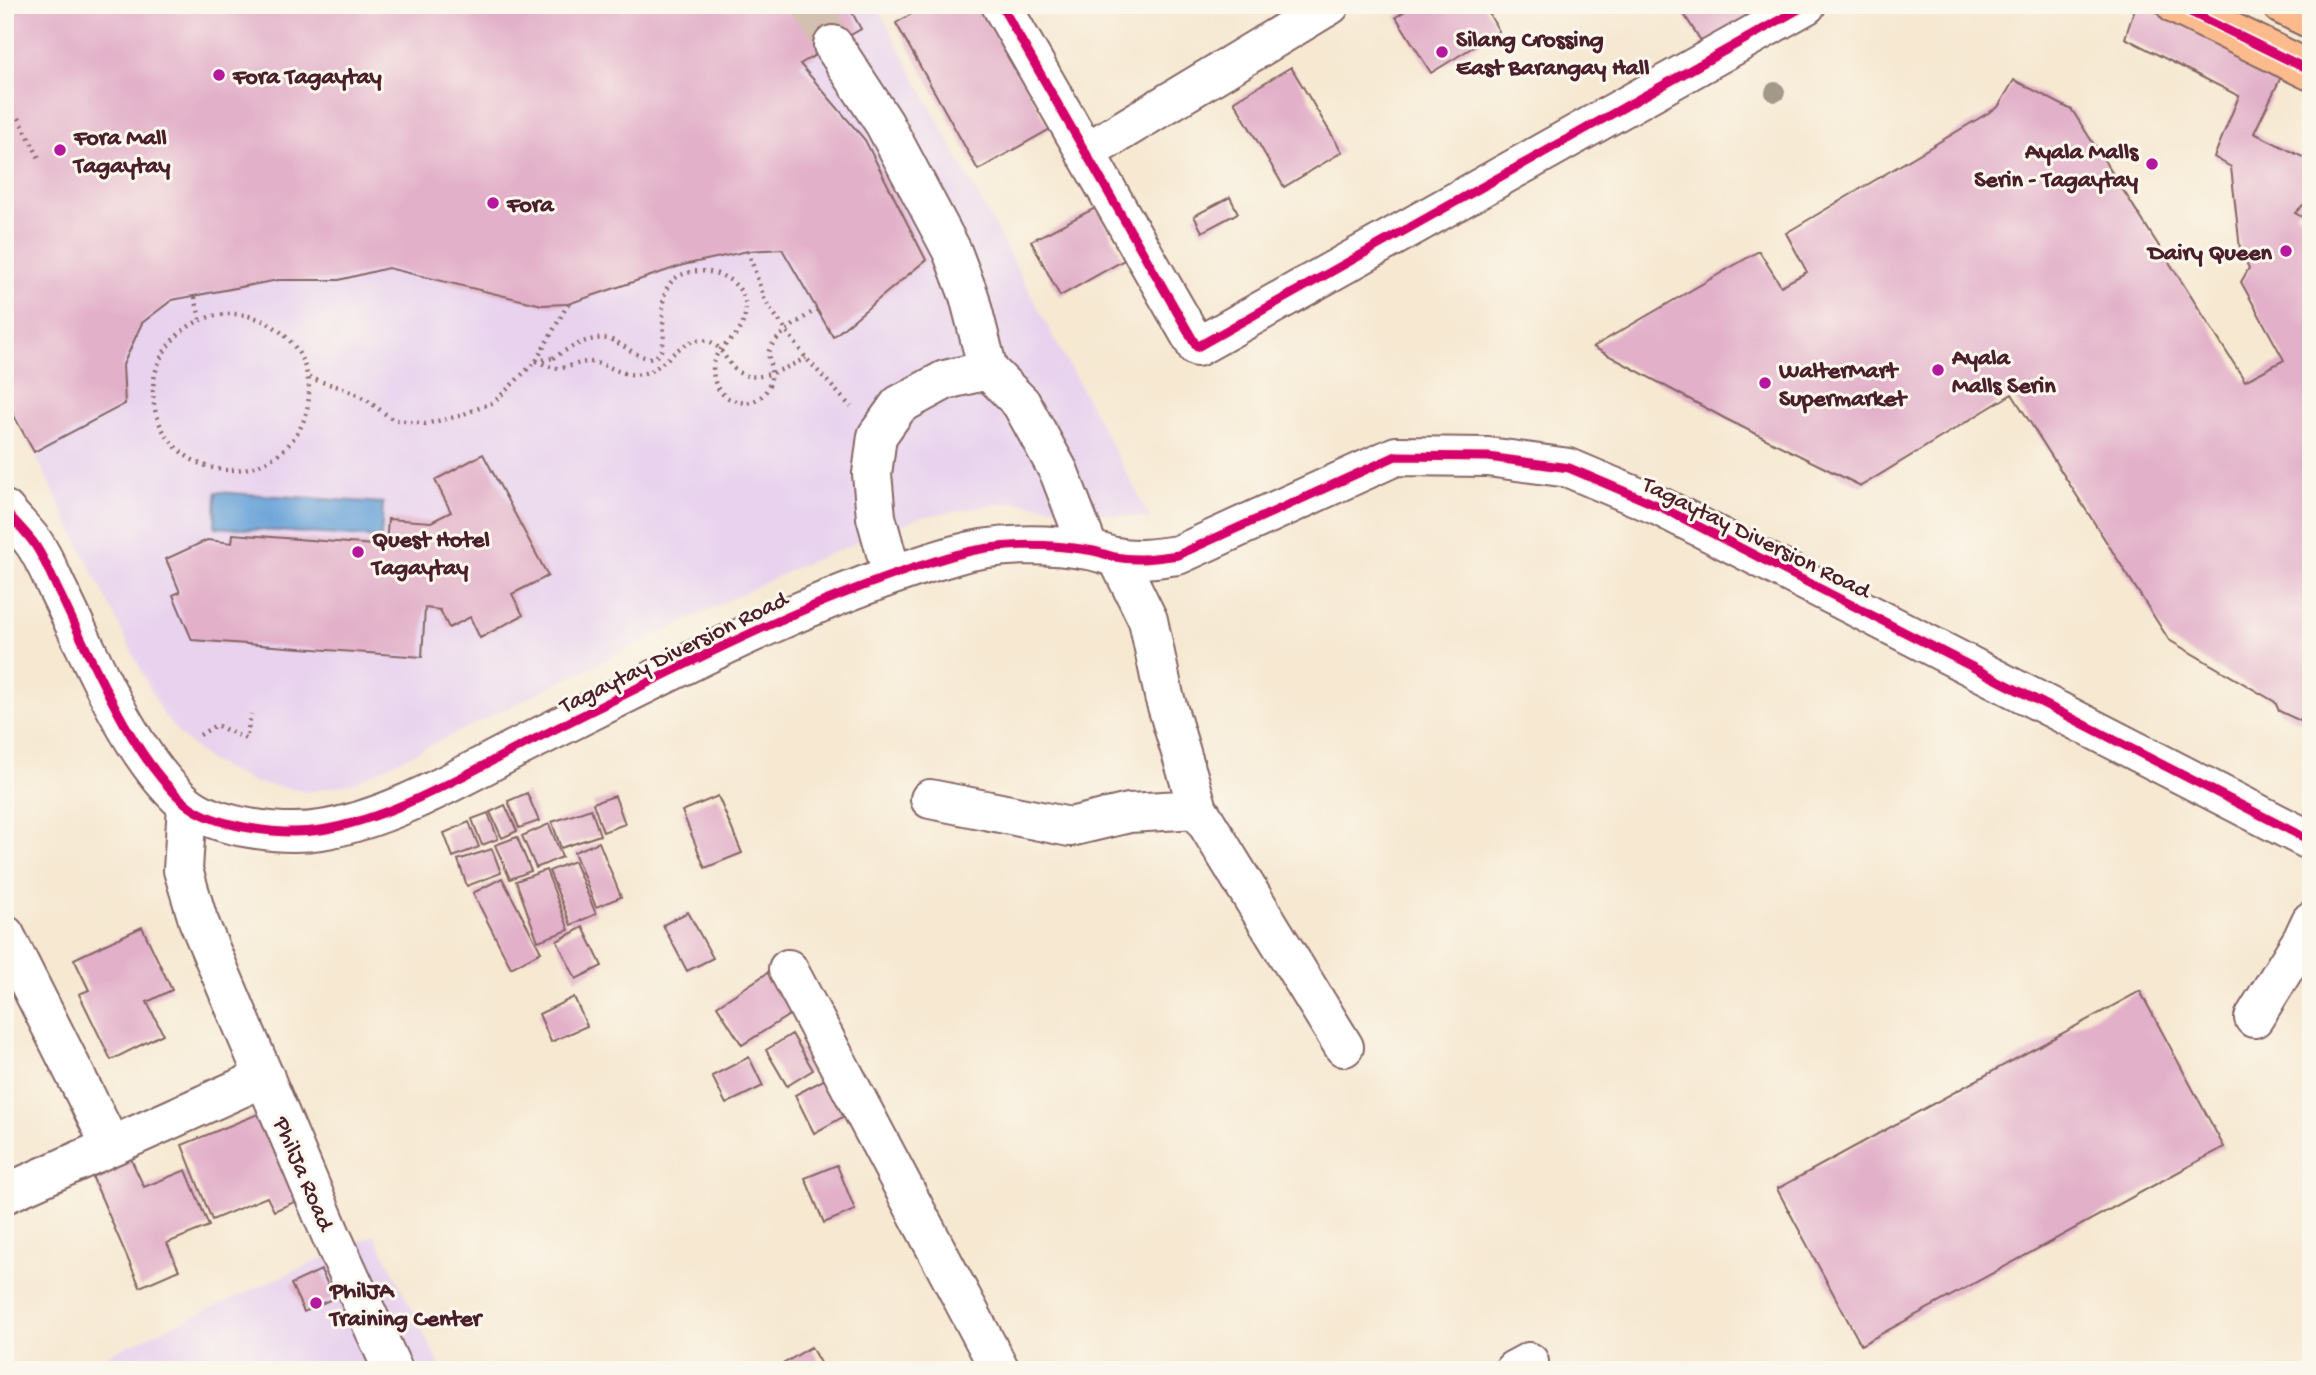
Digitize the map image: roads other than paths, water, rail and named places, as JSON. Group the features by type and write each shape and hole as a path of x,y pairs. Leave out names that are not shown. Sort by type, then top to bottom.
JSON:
{"main road":[{"path":"2176,5 2311,71"},
{"path":"2282,5 2311,19"}],"street":[{"path":"1001,5 1197,347 1806,5"},
{"path":"1086,153 1330,5"},
{"path":"832,45 884,122 952,251 969,296 988,370 1021,403 1103,554 1148,620 1164,696 1198,809 1343,1047"},
{"path":"892,575 876,517 872,474 877,436 899,405 945,380 988,370"},
{"name":"Tagaytay Diversion Road","path":"5,510 19,550 151,766 187,805 219,820 252,830 311,831 360,820 419,798 801,611 892,575 959,553 1020,545 1144,560 1178,555 1396,456 1488,457 1569,468 1691,521 2311,841"},
{"path":"930,799 1070,827 1129,813 1198,809"},
{"name":"PhilJa Road","path":"187,805 183,870 198,920 331,1236 393,1370"},
{"path":"2254,1017 2311,921"},
{"path":"5,935 111,1146"},
{"path":"788,969 1000,1370"},
{"path":"5,1194 265,1077"}],"water":[{"path":"216,492 383,503 381,538 215,527"}],"tunnel":[{"path":"811,5 833,45"}],"place":[{"name":"Silang Crossing East Barangay Hall","path":"1442,52"},
{"name":"Fora Tagaytay","path":"219,75"},
{"name":"Fora Mall Tagaytay","path":"60,150"},
{"name":"Ayala Malls Serin - Tagaytay","path":"2152,164"},
{"name":"Fora","path":"493,203"},
{"name":"Dairy Queen","path":"2286,251"},
{"name":"Ayala Malls Serin","path":"1938,370"},
{"name":"WalterMart Supermarket","path":"1765,383"},
{"name":"Quest Hotel Tagaytay","path":"358,552"},
{"name":"PhilJA Training Center","path":"316,1303"}]}
